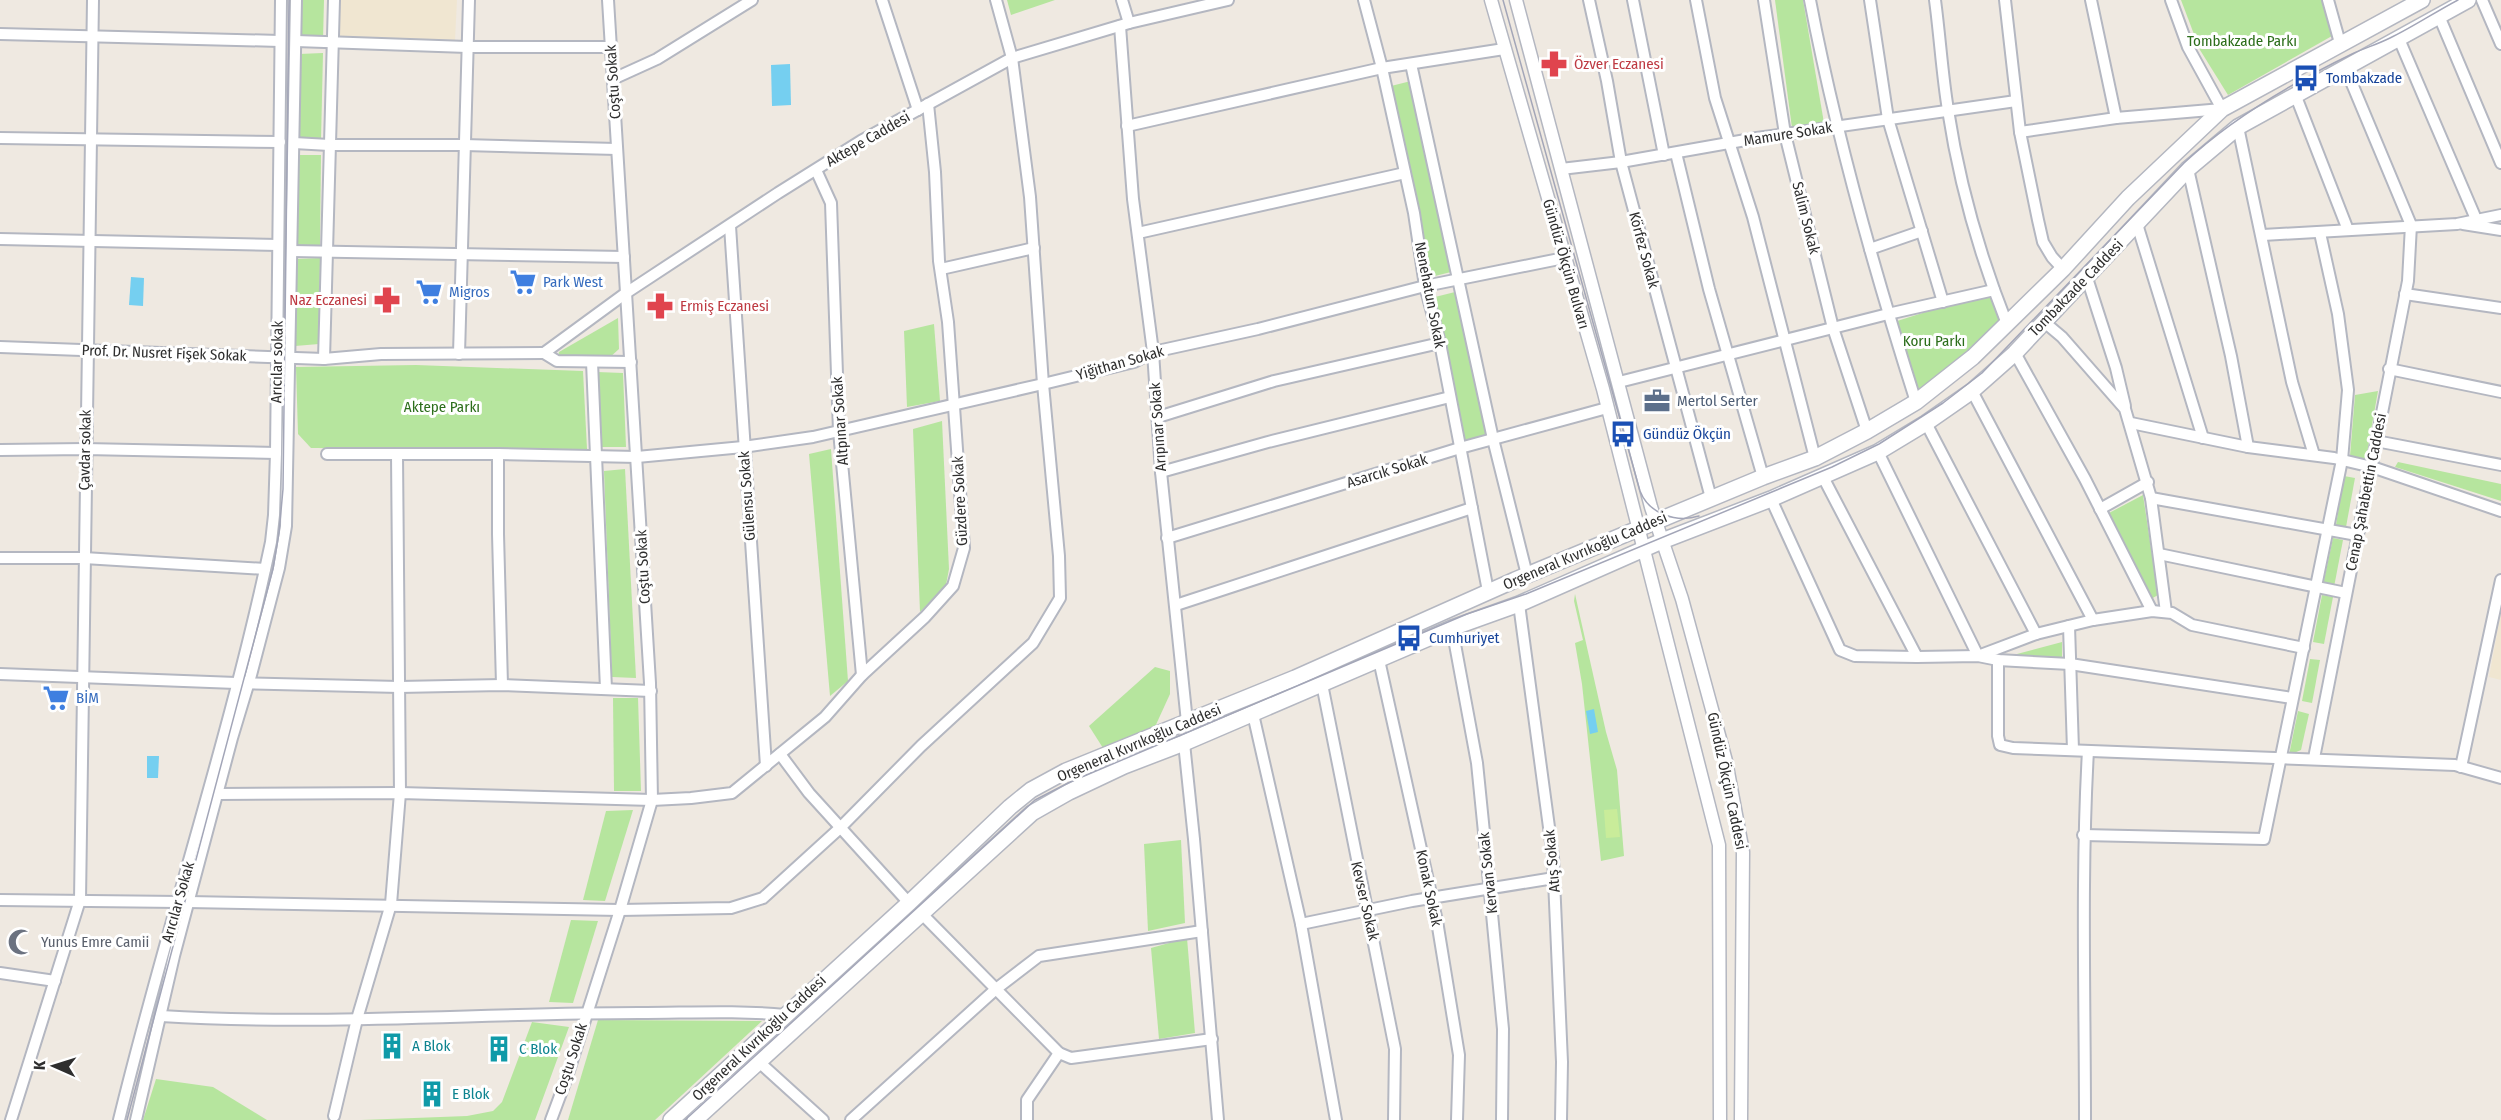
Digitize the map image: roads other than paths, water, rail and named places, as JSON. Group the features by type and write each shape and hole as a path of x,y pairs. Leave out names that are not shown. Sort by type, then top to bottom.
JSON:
{"main road":[{"name":"Tombakzade Caddesi","path":"1696,505 1815,458 1916,402 1973,357 2063,269 2128,198 2222,109 2422,0"},
{"name":"Tombakzade Caddesi","path":"695,1120 1032,813 1069,792 1115,771 1452,628 1519,604 1662,541 1771,499 1878,452 1926,423 1972,391 2015,353 2188,169 2238,127 2468,0"},
{"name":"Orgeneral Kıvrıkoğlu Caddesi","path":"670,1120 909,903 974,839 1031,790 1066,771 1295,678 1488,591 1696,505"}],"street":[{"name":"Çavdar sokak","path":"80,900 93,0"},
{"name":"Arıcılar sokak","path":"236,683 265,569 274,515 278,358 281,0"},
{"path":"136,1120 161,1017 184,902 218,794 249,683 279,568 286,526 296,0"},
{"path":"324,359 334,0"},
{"path":"459,354 469,0"},
{"name":"Coştu Sokak","path":"551,1120 620,910 652,800 651,691 608,0"},
{"path":"613,79 657,59 752,0"},
{"name":"Güzdere Sokak","path":"218,794 400,793 652,800 732,793 825,717 862,675 925,617 953,586 964,548 935,172 923,107 882,0"},
{"path":"0,900 391,904 620,910 732,908 763,898 840,828 921,746 1033,643 1060,598 1030,197 1012,58 996,0"},
{"name":"Arıpınar Sokak","path":"1122,0 1127,126 1154,352 1161,472 1187,722"},
{"name":"Nenehatun Sokak","path":"1364,0 1382,68 1414,213 1425,286 1440,343 1488,591"},
{"name":"Gündüz Ökçün Bulvarı","path":"1491,0 1607,408 1637,530"},
{"name":"Gündüz Ökçün Bulvarı","path":"1516,0 1656,522"},
{"name":"Körfez Sokak","path":"1589,0 1610,93 1621,162 1711,498"},
{"path":"1633,0 1664,155"},
{"path":"1696,0 1715,98 1753,217 1815,458"},
{"name":"Salim Sokak","path":"1764,0 1785,134 1833,328 1867,431"},
{"path":"1810,0 1837,127 1888,314 1916,402"},
{"path":"1870,0 1888,119 1943,303"},
{"path":"1935,0 1947,110 1957,162 1994,290 2007,324"},
{"path":"2005,0 2020,132 2043,242 2063,269"},
{"path":"2091,0 2116,118"},
{"path":"2020,132 2116,118 2222,109 2188,47 2171,0"},
{"path":"2328,0 2340,43"},
{"path":"2482,0 2501,44"},
{"name":"Aktepe Caddesi","path":"544,353 626,293 816,170 1012,58 1124,25 1221,1"},
{"path":"2439,16 2501,164"},
{"path":"0,34 280,41"},
{"path":"2399,39 2476,219"},
{"path":"296,41 467,47 611,47"},
{"path":"1127,126 1382,68 1504,49"},
{"path":"1411,64 1493,439 1527,575"},
{"path":"2345,68 2411,225"},
{"path":"2295,94 2348,230"},
{"name":"Mamure Sokak","path":"1561,169 1621,162 1785,134 2016,101"},
{"path":"2238,127 2263,235 2292,382 2314,455"},
{"path":"0,138 280,141"},
{"path":"294,143 329,146 464,145 617,149"},
{"path":"1676,153 1709,289 1763,477"},
{"path":"2188,169 2231,356 2248,447"},
{"name":"Altpınar Sokak","path":"816,170 831,203 839,431 862,675"},
{"path":"1138,233 1405,173"},
{"path":"2457,224 2501,215"},
{"path":"2137,224 2203,438"},
{"path":"2263,235 2457,224 2501,230"},
{"name":"Cenap Şahabettin Caddesi","path":"2314,758 2405,294 2411,225"},
{"name":"Gülensu Sokak","path":"730,226 766,766"},
{"path":"1870,249 1922,231"},
{"path":"2083,835 2264,839 2343,460 2348,390 2338,315 2320,232"},
{"path":"0,239 278,245"},
{"path":"941,269 1034,248"},
{"path":"292,251 624,256"},
{"name":"Yiğithan Sokak","path":"327,454 638,457 744,447 839,431 953,405 1134,362 1154,352 1258,329 1425,286 1564,258"},
{"path":"2087,278 2116,368 2123,406 2131,423 2148,482 2166,612"},
{"path":"1619,382 1785,339 1994,290"},
{"path":"2405,294 2501,308"},
{"path":"2043,321 2062,337 2123,406"},
{"path":"1158,417 1274,381 1440,343"},
{"name":"Prof. Dr. Nusret Fişek Sokak","path":"0,347 324,359 381,354 544,353 557,362 631,362"},
{"path":"2015,353 2100,509 2152,611"},
{"path":"592,362 606,689"},
{"path":"2389,369 2501,392"},
{"path":"1972,391 2093,620"},
{"path":"1161,472 1450,396"},
{"name":"Asarcık Sokak","path":"1167,538 1460,448 1607,408"},
{"path":"1926,423 2036,634"},
{"path":"2131,423 2248,447 2343,460 2372,467 2501,511"},
{"path":"2376,441 2501,465"},
{"path":"0,450 85,449 276,453"},
{"path":"1878,452 1978,656"},
{"path":"334,1116 357,1019 391,904 400,793 398,454"},
{"path":"498,454 502,685"},
{"path":"1823,477 1917,657"},
{"path":"2100,509 2148,482"},
{"path":"2151,498 2358,535"},
{"path":"1771,499 1840,650 1855,656 1978,656 1998,660 2070,664 2292,698"},
{"path":"1176,605 1472,508"},
{"name":"Gündüz Ökçün Caddesi","path":"1656,522 1682,599 1726,761 1743,852 1741,1120"},
{"name":"Gündüz Ökçün Caddesi","path":"1637,530 1719,845 1720,1120"},
{"path":"2159,554 2317,589 2346,593"},
{"path":"0,558 84,558 265,569"},
{"path":"2461,767 2501,580"},
{"name":"Atış Sokak","path":"1519,604 1553,857 1562,1062 1560,1120"},
{"path":"1978,656 2036,634 2093,620 2152,611 2166,612 2192,625 2304,648"},
{"path":"2069,626 2073,750"},
{"name":"Kervan Sokak","path":"1452,628 1477,764 1490,889 1503,1029 1502,1120"},
{"name":"Konak Sokak","path":"1379,660 1433,898 1459,1055 1457,1120"},
{"path":"1998,660 2000,745 2013,748 2280,760 2314,758 2461,767 2501,778"},
{"path":"0,674 236,683 399,687 502,685 651,691"},
{"name":"Arıcılar Sokak","path":"119,1120 138,1044 184,902 236,683"},
{"name":"Kevser Sokak","path":"1322,684 1395,1049 1394,1120"},
{"path":"1253,714 1301,924 1335,1120"},
{"path":"1184,743 1218,1120"},
{"path":"2085,1120 2086,932 2083,835 2088,751"},
{"path":"780,754 809,793 909,903"},
{"path":"1301,924 1433,898 1554,878"},
{"path":"10,1120 80,900"},
{"path":"922,914 1059,1053 1071,1058 1212,1039"},
{"path":"851,1120 996,988 1038,956 1202,930"},
{"path":"0,973 55,981"},
{"path":"161,1017 237,1021 586,1013 748,1012 785,1015"},
{"path":"1027,1120 1027,1100 1059,1053"},
{"path":"759,1062 823,1120"}],"water":[{"path":"790,64 791,105 772,106 771,65"},
{"path":"131,277 144,278 143,306 129,305"},
{"path":"1594,709 1598,732 1590,734 1586,711"},
{"path":"147,756 159,756 158,778 147,778"}],"tram line":[{"path":"127,1120 273,569 279,533 283,489 289,0"},
{"path":"1503,0 1640,491 1650,506 1664,515 1681,518 1699,516"},
{"path":"685,1120 1035,800 1070,782 1467,614 1526,594 1832,467 1879,444 1943,403 1982,373 2184,163 2222,131 2264,102 2307,77 2399,34 2458,0"}],"place":[{"name":"Özver Eczanesi","path":"1554,64"},
{"name":"Tombakzade","path":"2306,78"},
{"name":"Park West","path":"523,282"},
{"name":"Migros","path":"429,292"},
{"name":"Naz Eczanesi","path":"387,300"},
{"name":"Ermiş Eczanesi","path":"660,306"},
{"name":"Mertol Serter","path":"1657,401"},
{"name":"Gündüz Ökçün","path":"1623,434"},
{"name":"Cumhuriyet","path":"1409,638"},
{"name":"BİM","path":"56,698"},
{"name":"Yunus Emre Camii","path":"21,942"},
{"name":"A Blok","path":"392,1046"},
{"name":"C Blok","path":"499,1049"},
{"name":"E Blok","path":"432,1094"}],"park label":[{"name":"Tombakzade Parkı","path":"2242,41"},
{"name":"Koru Parkı","path":"1934,341"},
{"name":"Aktepe Parkı","path":"442,407"}]}
